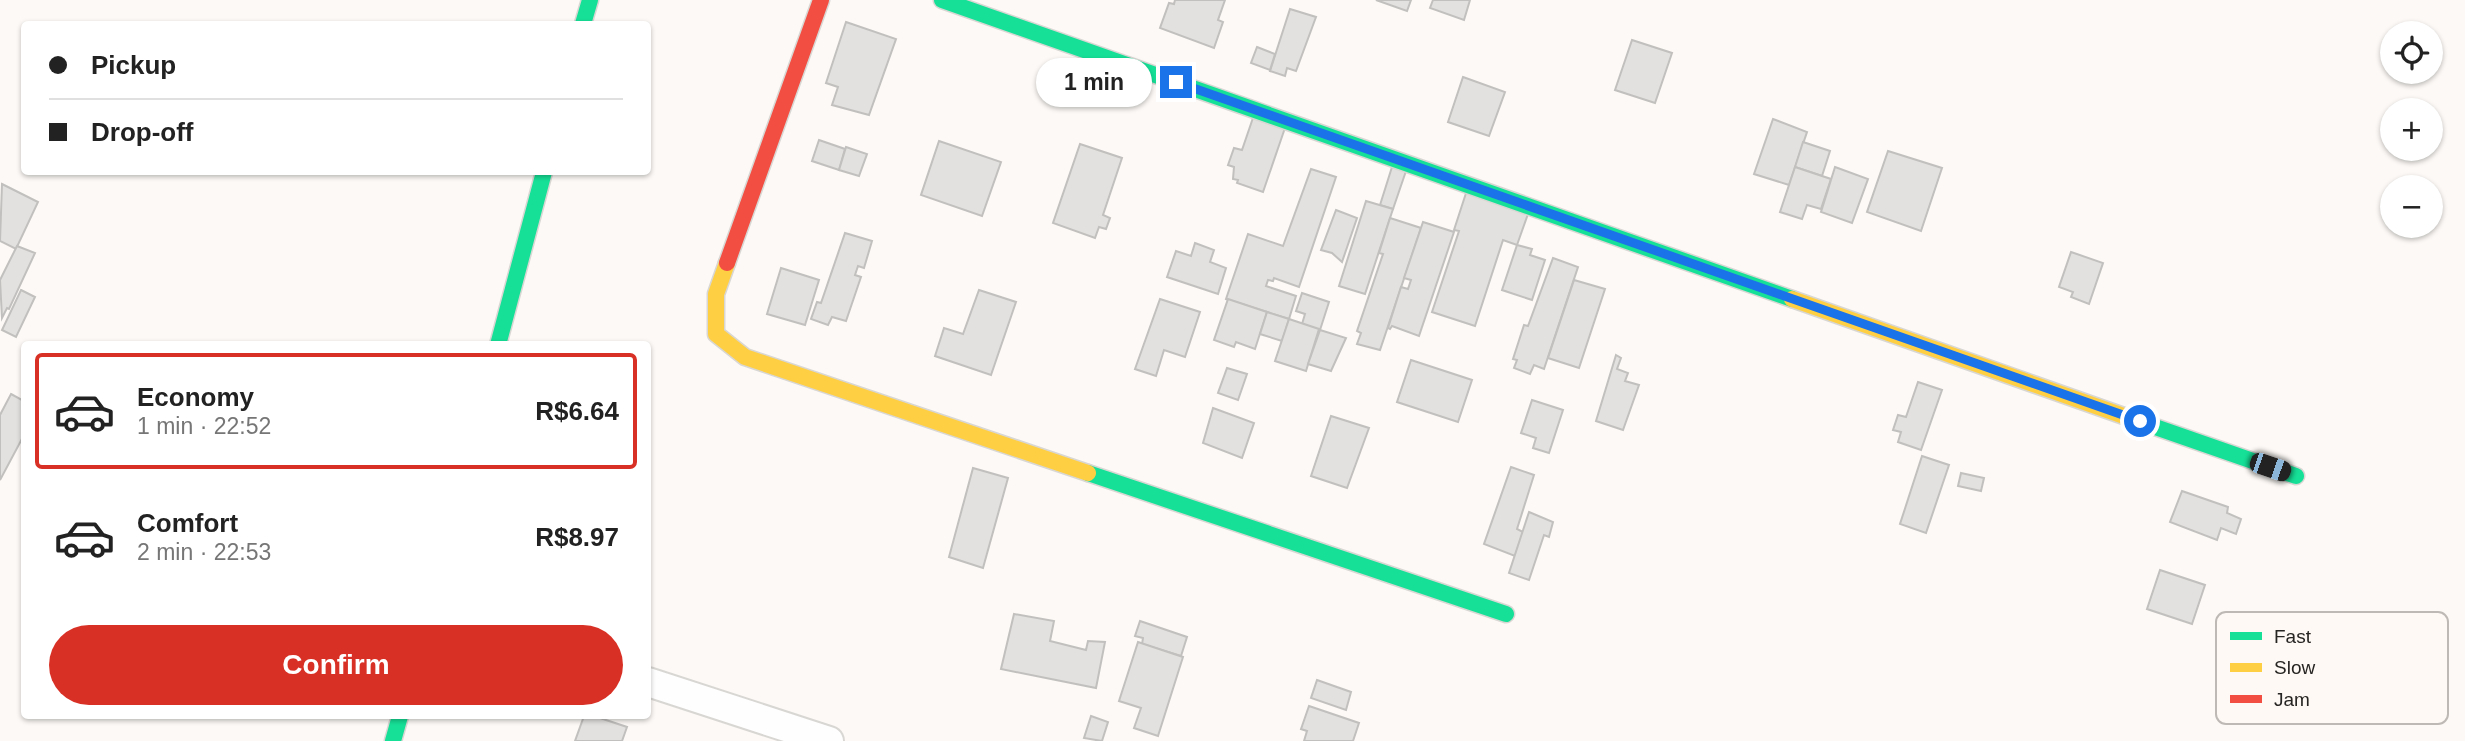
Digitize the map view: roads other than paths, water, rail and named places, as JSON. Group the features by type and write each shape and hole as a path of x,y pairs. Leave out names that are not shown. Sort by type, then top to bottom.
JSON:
{"street":[{"path":"584,21 590,0"},
{"path":"821,0 716,294 716,334 745,357 1506,614"},
{"path":"942,0 2296,476"},
{"path":"499,341 543,175"},
{"path":"651,683 829,741"},
{"path":"393,741 399,719"}]}
